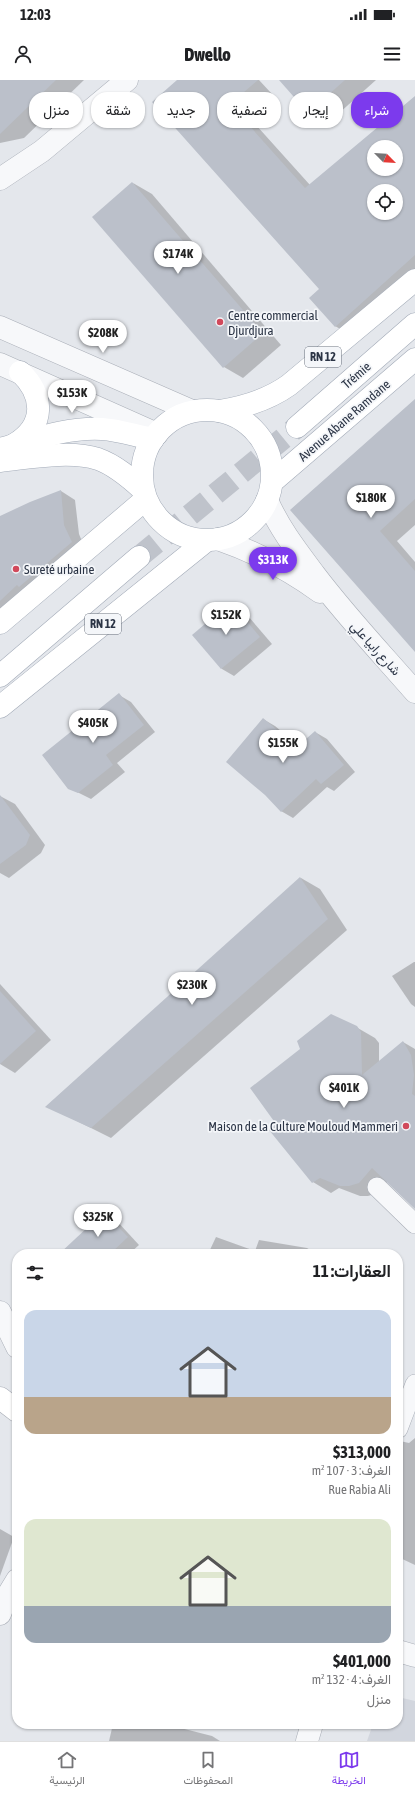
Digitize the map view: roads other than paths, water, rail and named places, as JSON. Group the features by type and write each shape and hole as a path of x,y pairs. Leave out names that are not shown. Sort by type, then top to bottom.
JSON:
{"main road":[{"name":"RN 12","path":"219,411 239,408 273,396 289,385 415,280"},
{"name":"Trémie","path":"297,427 415,324"},
{"name":"Avenue Abane Ramdane","path":"270,491 415,359"},
{"path":"4,452 23,439 32,429 37,417 39,404 32,386 20,372"},
{"path":"4,452 98,459 115,468 145,495 154,513 170,529 191,538 212,540 234,535 248,526 259,514 270,491 272,466 268,450 259,436 244,421 219,411 192,411 173,420 155,436 143,464 145,495"},
{"path":"4,452 43,436 83,430 102,429 155,436"},
{"path":"0,624 145,495"},
{"name":"RN 12","path":"0,708 212,540"},
{"name":"RN 12","path":"0,676 139,557"},
{"path":"0,1398 12,1407"}],"street":[{"path":"0,179 42,151 127,80"},
{"path":"0,327 192,411"},
{"path":"0,364 155,436"},
{"path":"270,491 276,522 338,605"},
{"path":"212,540 244,548 276,563 338,605"},
{"name":"شارع رابيا علي","path":"338,605 415,692"},
{"path":"0,1312 12,1337"},
{"path":"0,1614 6,1598 12,1588"},
{"path":"403,1652 415,1656"},
{"path":"307,1741 311,1729"}],"lane":[{"path":"377,1187 415,1224"},
{"path":"403,1416 415,1384"}],"tunnel":[{"path":"139,557 297,427"}],"place":[{"name":"Centre commercial Djurdjura","path":"220,322"},
{"name":"Sureté urbaine","path":"16,569"},
{"name":"Maison de la Culture Mouloud Mammeri","path":"406,1126"}]}
